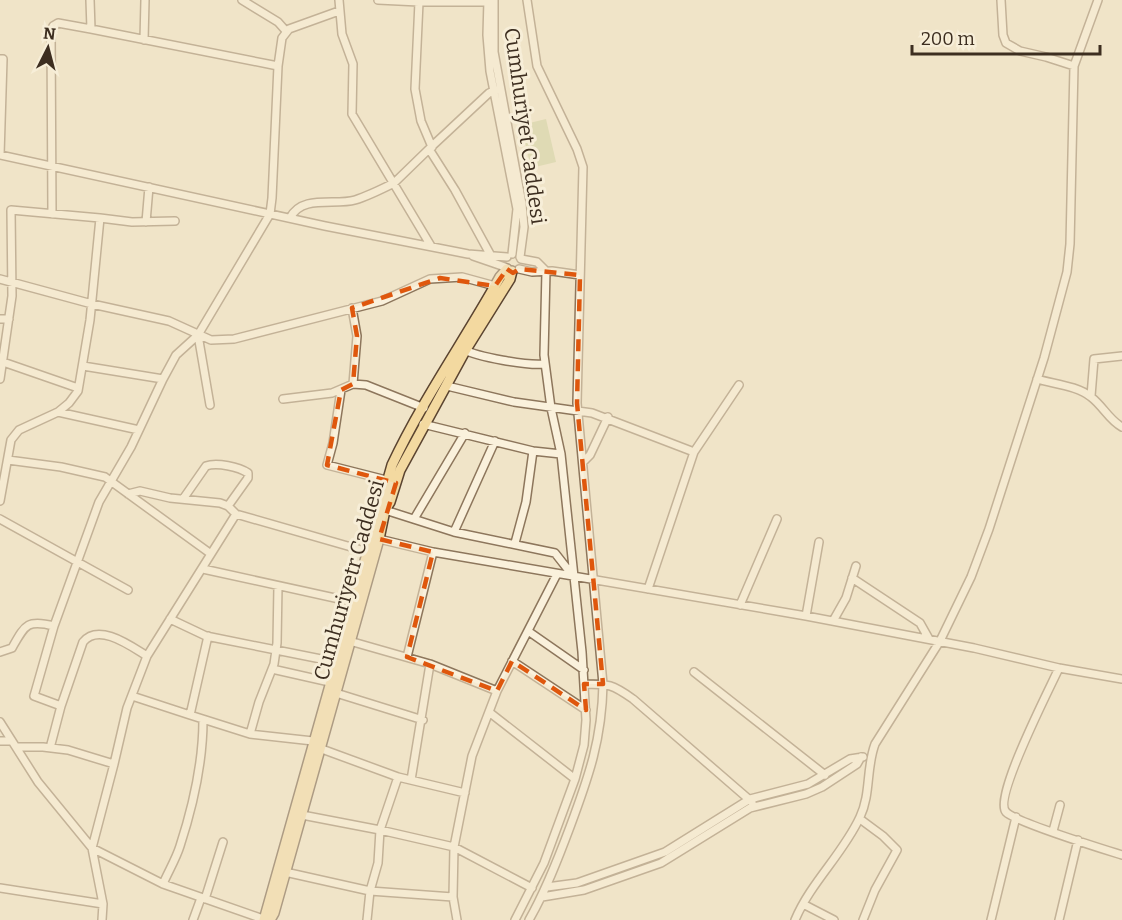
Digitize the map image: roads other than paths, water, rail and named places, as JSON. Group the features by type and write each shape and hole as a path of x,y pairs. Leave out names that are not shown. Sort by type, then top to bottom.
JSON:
{"main road":[{"path":"266,920 334,687 336,662 347,640 353,602 371,553 391,481 392,465 413,421 462,349 495,286 511,269"},
{"name":"Cumhuriyetr Caddesi","path":"334,687 371,553 380,539 385,510 390,502 391,481 447,386 462,349 510,279 511,269"},
{"path":"266,920 274,913 302,815 316,745"}],"street":[{"path":"90,0 91,29"},
{"path":"144,40 145,0"},
{"path":"242,0 278,22 286,31"},
{"path":"339,0 344,41 353,64 352,114 431,246"},
{"path":"378,0 491,1"},
{"path":"527,0 537,66 584,167 578,410 603,684 601,723 593,765 548,887 530,920"},
{"path":"1001,0 1003,35 1006,43 1020,51 1074,66"},
{"path":"795,920 803,904 860,819 869,787 871,756 875,744 940,641 971,577 989,529 1037,379 1069,258 1074,66 1098,0"},
{"path":"419,1 415,89 421,121 430,148 490,254"},
{"name":"Cumhuriyet Caddesi","path":"491,1 488,45 516,199 515,257"},
{"path":"61,706 34,696 54,626 99,502 131,447 176,355 198,335 270,214 278,66 282,38 286,31 339,11"},
{"path":"52,214 50,100 52,29 56,24 61,23 278,66"},
{"path":"0,58 3,59 0,155 270,214 468,254 511,269 580,275"},
{"path":"290,218 293,212 300,207 313,203 355,200 394,183 430,148 497,90"},
{"path":"146,222 149,187"},
{"path":"0,379 12,282 11,210 132,222 175,221"},
{"path":"0,501 11,440 19,430 58,412 69,403 78,388 92,304 100,218"},
{"path":"468,254 515,257 537,262 546,271 543,336 545,364 561,454 584,670 585,739 575,779 544,863 515,920"},
{"path":"511,269 505,261 515,257"},
{"path":"511,269 522,265 515,257"},
{"path":"0,279 92,304 169,321 211,340 234,339 382,301 421,282 440,278 462,278 495,286"},
{"path":"352,308 357,336 353,384"},
{"path":"0,319 9,319"},
{"path":"198,335 210,405"},
{"path":"462,349 522,363 545,364"},
{"path":"1091,396 1094,359 1122,356"},
{"path":"3,362 78,388"},
{"path":"83,366 163,379"},
{"path":"1037,379 1091,396 1116,424 1122,427"},
{"path":"283,399 332,393 353,384 366,385 432,411"},
{"path":"648,589 694,452 738,385"},
{"path":"447,386 551,408 578,410 608,417 694,452"},
{"path":"341,390 333,443 327,465 391,481"},
{"path":"58,412 139,430"},
{"path":"583,462 590,455 608,417"},
{"path":"413,421 533,451 561,454"},
{"path":"414,519 465,433"},
{"path":"454,532 495,441"},
{"path":"515,543 526,502 533,451"},
{"path":"8,460 96,474 110,480 211,554"},
{"path":"183,499 206,466 215,464 243,470 248,476 243,487 228,506"},
{"path":"128,494 140,491 216,502 228,506 236,514 371,553"},
{"path":"385,510 454,532 555,553 573,576"},
{"path":"102,920 103,904 92,848 132,696 147,656 236,514"},
{"path":"0,519 128,590"},
{"path":"740,605 777,519"},
{"path":"380,539 433,552 940,641 1122,680"},
{"path":"806,616 819,542"},
{"path":"407,657 433,552"},
{"path":"833,621 846,598 856,566"},
{"path":"202,569 353,602"},
{"path":"457,920 453,897 454,847 472,756 497,691 557,573"},
{"path":"852,578 920,623 929,639"},
{"path":"250,734 276,651 278,586"},
{"path":"170,619 208,636 336,662"},
{"path":"0,652 12,648 23,628 30,623 54,626"},
{"path":"528,631 584,670"},
{"path":"50,748 61,706 83,642 88,637 113,636 147,656"},
{"path":"190,715 208,636"},
{"path":"347,640 430,664 497,691"},
{"path":"512,661 586,710"},
{"path":"411,780 423,720 430,664"},
{"path":"1059,668 1008,781 1003,800 1004,808 1008,814 1122,855"},
{"path":"272,669 334,687 423,720"},
{"path":"694,672 825,775"},
{"path":"584,684 616,687 633,699 750,799 755,806"},
{"path":"132,696 250,734 316,745 398,777 465,793"},
{"path":"489,712 575,779"},
{"path":"163,884 180,847 192,798 203,747 203,720"},
{"path":"0,722 38,782 92,848 163,884 266,920"},
{"path":"0,741 68,750 114,764"},
{"path":"548,887 577,883 665,852 750,799 799,787 825,775 850,759 871,756"},
{"path":"542,897 566,895 584,890 661,863 755,806 818,790 857,764 861,757"},
{"path":"367,920 370,891 378,863 380,830 398,777"},
{"path":"1053,831 1060,805"},
{"path":"302,815 454,847 532,888"},
{"path":"991,920 1016,817"},
{"path":"860,819 897,850 875,890 863,920"},
{"path":"1059,920 1078,840"},
{"path":"193,920 223,842"},
{"path":"285,872 370,891 453,897"},
{"path":"0,888 103,904"},
{"path":"803,904 834,920"}]}
